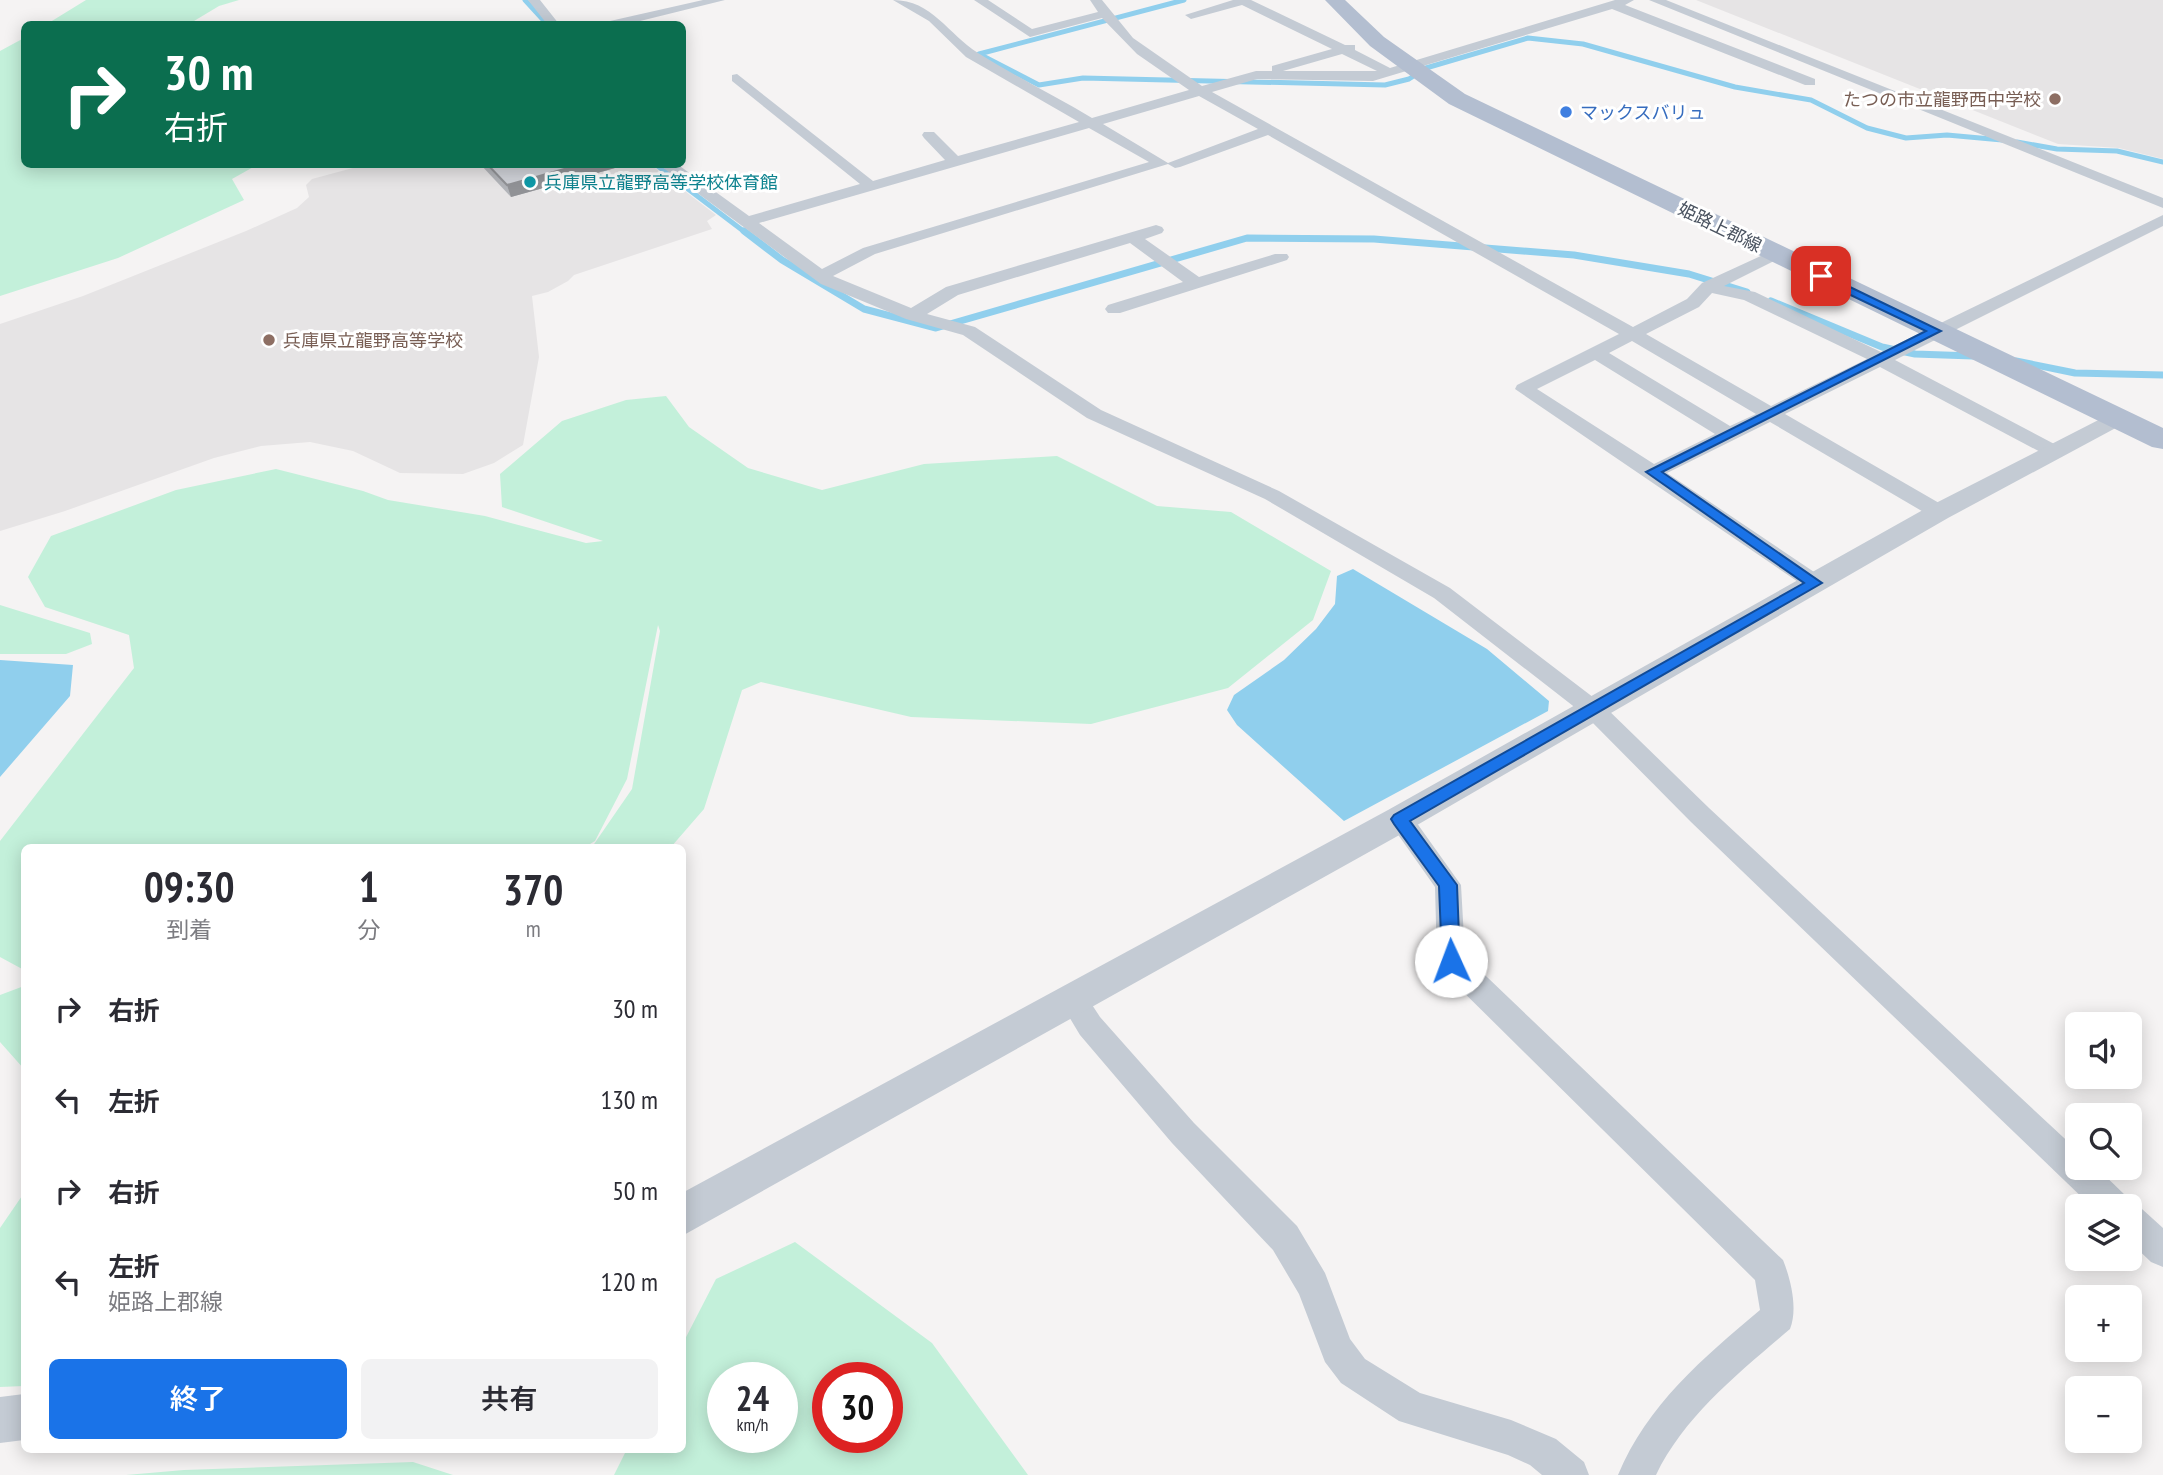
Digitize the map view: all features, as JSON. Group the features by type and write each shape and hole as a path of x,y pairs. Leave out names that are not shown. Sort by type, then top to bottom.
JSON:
{"main road":[{"name":"姫路上郡線","path":"1335,0 1350,18 1377,41 1401,70 2163,440"}],"street":[{"path":"534,0 551,21"},
{"path":"627,21 719,0"},
{"path":"821,276 869,251 1161,163 971,54 933,18 899,0"},
{"path":"980,0 1030,33 1100,7 1138,51 1200,90 1631,333 1939,513"},
{"path":"1256,75 1351,78 1401,70 1628,0"},
{"path":"1655,0 2163,203"},
{"path":"1191,15 1242,1 1343,50 1401,70"},
{"path":"1614,5 1810,82"},
{"path":"747,222 1377,41"},
{"path":"1767,66 1796,57"},
{"path":"737,78 872,187"},
{"path":"1175,164 1269,130"},
{"path":"929,135 956,162"},
{"path":"673,168 821,276 912,315 969,331 1094,414 1272,495 1430,586 1594,710 1700,816 2101,1194"},
{"path":"1653,472 2163,220"},
{"path":"912,315 952,291 1156,230"},
{"path":"1132,237 1197,284"},
{"path":"1776,254 1708,287 1693,303 1524,389 1653,472 1815,583"},
{"path":"1114,309 1282,257"},
{"path":"1708,287 1749,296 1891,354 2053,451"},
{"path":"1595,352 1729,434"},
{"path":"686,1214 1400,819 1939,513 2116,418"},
{"path":"1400,819 1448,885 1451,961 1771,1272 1778,1317 1689,1395 1646,1453 1636,1475"},
{"path":"1073,1000 1090,1026 1183,1132 1285,1238 1312,1286 1336,1350 1353,1371 1412,1408 1511,1438 1542,1452 1571,1475"},
{"path":"2142,1231 2163,1250"},
{"path":"0,1420 21,1417"}],"shaded area":[{"name":"たつの市立龍野西中学校","path":"1696,0 2163,0 2163,159 2119,148 2058,144"},
{"name":"兵庫県立龍野高等学校","path":"353,168 655,168 716,215 707,221 712,229 574,275 548,292 532,296 539,357 523,445 494,463 463,474 400,473 353,451 310,442 261,446 214,458 0,531 0,324 83,296 297,208 309,197 306,185 312,179"}],"green space":[{"path":"86,0 239,0 219,6 194,21 52,21"},
{"path":"21,40 21,168 252,168 232,179 244,200 118,258 0,296 0,51"},
{"path":"666,396 689,427 748,468 822,490 924,464 1057,456 1157,506 1231,512 1331,571 1313,620 1228,688 1091,724 911,717 761,682 742,690 704,809 674,844 594,844 632,789 660,631 658,625 627,779 595,841 590,844 21,844 21,968 0,957 0,841 134,668 129,635 45,607 28,577 51,536 176,490 276,469 388,500 485,516 586,543 603,541 502,507 500,474 562,421 626,400"},
{"path":"0,605 90,633 92,644 66,654 0,654"},
{"path":"21,987 21,1066 0,1042 0,995"},
{"path":"21,1197 21,1386 0,1387 0,1228"},
{"path":"795,1242 932,1343 1028,1475 614,1475 625,1453 686,1453 686,1337 716,1279"},
{"path":"413,1462 453,1475 126,1475 184,1470"}],"water":[{"path":"1353,569 1487,649 1549,701 1548,711 1344,821 1237,725 1227,710 1234,695 1284,660 1316,629 1335,604 1337,576"},
{"path":"0,660 73,665 70,696 0,777"}],"building":[{"path":"491,168 568,168 507,185"}],"waterway":[{"path":"525,0 544,21"},
{"path":"1184,0 979,54 1039,85 1083,78 1385,85 1409,79 1426,68 1528,38 1583,44 1735,87 1811,100 1867,128 1906,138 1947,135 2002,140"},
{"path":"2017,142 2057,149 2117,151 2163,162"},
{"path":"660,168 746,233"},
{"path":"744,231 782,260 864,309 936,328 1247,238 1374,239 1574,255 1689,274 1747,292"},
{"path":"1771,301 1882,347 1915,354 1973,356"},
{"path":"2016,361 2075,373 2163,375"}],"place":[{"name":"たつの市立龍野西中学校","path":"2055,99"},
{"name":"マックスバリュ","path":"1566,112"},
{"name":"兵庫県立龍野高等学校体育館","path":"530,182"},
{"name":"兵庫県立龍野高等学校","path":"269,340"}],"route":[{"path":"1451,961 1448,885 1400,819 1815,583 1653,472 1935,331 1821,276"}]}
